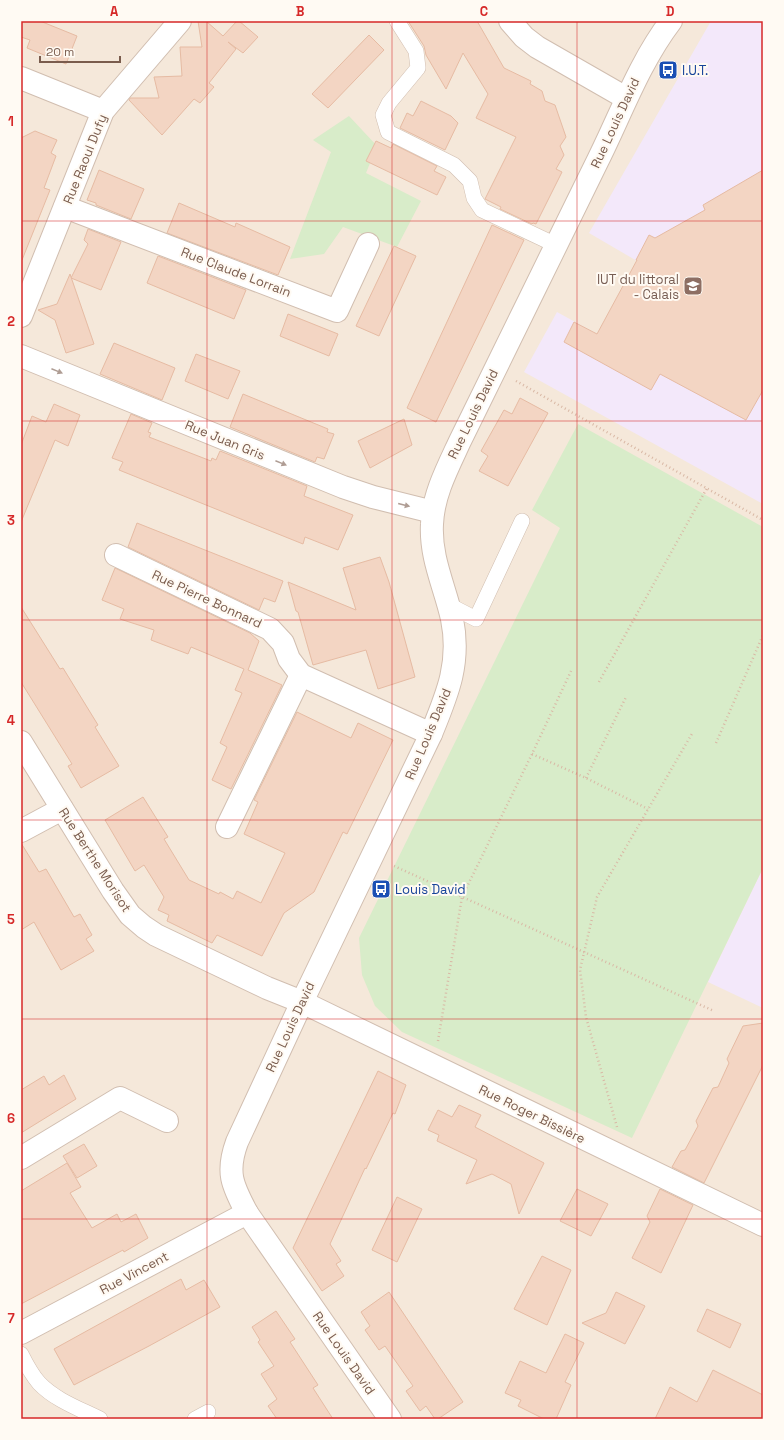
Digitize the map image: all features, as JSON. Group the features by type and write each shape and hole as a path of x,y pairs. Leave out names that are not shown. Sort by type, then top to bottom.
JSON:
{"street":[{"name":"Rue Raoul Dufy","path":"21,316 103,111 180,21"},
{"path":"510,21 524,37 537,47 626,98"},
{"name":"Rue Louis David","path":"390,1419 246,1213 232,1182 231,1165 233,1153 302,1002 430,734 452,678 455,648 454,633 434,558 432,540 433,512 436,499 451,459 599,157 626,98 646,61 671,21"},
{"path":"21,78 103,111"},
{"name":"Rue Claude Lorrain","path":"65,207 337,311 368,244"},
{"name":"Rue Juan Gris","path":"21,356 343,487 433,512"},
{"name":"Rue Pierre Bonnard","path":"116,555 270,629 283,643 290,659 301,675"},
{"path":"227,827 301,675 430,734"},
{"name":"Rue Berthe Morisot","path":"21,742 130,915 156,935 267,988 302,1002"},
{"path":"21,831 62,809"},
{"name":"Rue Roger Bissière","path":"302,1002 763,1225"},
{"path":"21,1158 120,1098 167,1121"},
{"name":"Rue Vincent","path":"21,1333 246,1213"}],"lane":[{"path":"397,21 416,51 418,68 389,103 382,115 388,132 454,165 470,181 474,198 482,210 556,245"},
{"path":"447,604 476,619 522,521"},
{"path":"21,1354 31,1373 49,1392 57,1398 100,1419"}],"path":[{"path":"495,369 763,520"},
{"path":"599,682 707,488"},
{"path":"716,744 763,635"},
{"path":"434,1066 462,897 572,669"},
{"path":"586,778 626,697"},
{"path":"626,1159 586,1018 580,970 597,897 693,732"},
{"path":"532,754 586,778 648,809"},
{"path":"372,856 714,1011"}],"shaded area":[{"path":"21,21 763,21 763,1419 21,1419"},
{"name":"IUT du littoral - Calais","path":"711,21 763,21 763,504 524,372 557,312 597,334 637,261 589,233"},
{"path":"763,868 763,1008 708,982"}],"green space":[{"path":"349,116 377,146 366,173 421,201 397,247 343,227 324,254 290,259 331,152 313,140"},
{"path":"578,424 763,527 763,868 632,1138 402,1032 375,1006 362,975 359,938 560,528 532,510"}],"building":[{"path":"21,21 40,21 77,36 66,64 27,48 30,40 21,37"},
{"path":"198,21 206,21 223,36 237,21 239,21 258,37 243,53 228,42 236,49 209,83 214,87 200,103 194,99 162,135 129,100 130,98 159,98 154,77 182,76 180,47 202,47"},
{"path":"408,21 477,21 504,68 531,81 530,84 542,91 545,101 555,105 566,137 560,146 564,155 556,169 562,172 536,224 532,224 500,209 501,207 485,199 516,137 476,118 488,94 463,53 446,89 426,55 424,46"},
{"path":"369,35 384,50 328,108 312,94"},
{"path":"421,101 451,116 458,123 445,150 400,128 407,113 413,116"},
{"path":"35,131 57,140 51,153 56,156 44,188 50,190 21,260 21,138"},
{"path":"376,141 391,148 393,144 437,166 434,171 446,177 437,195 366,161"},
{"path":"99,170 144,189 131,219 87,200"},
{"path":"763,170 763,390 746,420 660,374 651,390 564,342 574,322 597,334 649,235 655,238 705,210 703,205"},
{"path":"179,203 235,227 236,223 290,247 278,275 167,233"},
{"path":"492,225 524,240 436,422 407,408"},
{"path":"88,229 121,242 101,290 71,278 88,244 84,240"},
{"path":"394,246 416,256 379,336 356,326"},
{"path":"158,256 246,290 234,319 147,283"},
{"path":"70,274 94,344 66,353 55,320 38,310 57,304"},
{"path":"288,314 338,334 329,356 280,336"},
{"path":"114,343 175,368 162,400 100,374"},
{"path":"196,354 240,371 228,399 185,381"},
{"path":"243,394 328,429 327,432 334,434 324,459 317,457 315,462 230,427"},
{"path":"520,398 548,413 508,486 479,471 488,456 481,451 504,410 512,414"},
{"path":"54,404 80,415 68,446 55,440 21,522 21,445 32,416 46,422"},
{"path":"131,414 152,423 148,432 151,433 149,437 211,461 212,458 216,460 220,451 307,486 304,496 353,515 338,550 305,537 303,544 119,470 123,462 112,458"},
{"path":"404,419 412,445 370,468 358,441"},
{"path":"137,523 283,581 275,602 264,598 259,610 128,547"},
{"path":"380,557 389,582 415,677 378,689 366,650 313,665 288,582 356,610 343,568"},
{"path":"115,568 250,633 259,641 248,670 282,685 231,789 212,780 227,747 220,743 242,693 235,690 244,669 191,647 188,654 151,640 154,630 120,619 124,609 102,600"},
{"path":"21,607 60,669 63,668 98,725 95,727 119,766 81,788 68,766 72,764 21,682"},
{"path":"297,712 351,738 358,723 393,740 347,834 343,832 314,892 284,913 262,956 217,935 212,943 167,921 169,915 158,910 164,897 144,865 135,871 105,820 143,797 168,837 164,839 189,880 219,894 220,892 233,899 237,891 261,903 285,853 244,834 258,802 254,800"},
{"path":"21,843 39,872 46,869 74,917 80,914 92,935 86,939 94,951 61,970 34,922 21,930"},
{"path":"763,1023 763,1065 704,1183 672,1167 681,1151 685,1150 698,1126 696,1121 713,1088 718,1087 729,1063 727,1059 743,1026"},
{"path":"378,1071 406,1085 395,1114 393,1113 366,1169 365,1168 330,1244 341,1261 336,1264 344,1276 322,1291 293,1248"},
{"path":"64,1075 76,1099 21,1133 21,1090 44,1076 49,1085"},
{"path":"459,1105 481,1115 475,1127 544,1163 519,1214 511,1184 492,1174 466,1184 477,1160 437,1141 439,1135 428,1130 438,1110 452,1117"},
{"path":"84,1144 97,1166 77,1178 63,1156"},
{"path":"67,1163 81,1187 70,1193 92,1228 117,1214 121,1222 136,1214 148,1238 124,1252 123,1250 21,1304 21,1191"},
{"path":"577,1189 608,1204 591,1236 560,1221"},
{"path":"660,1189 693,1205 661,1273 632,1258 650,1222 647,1216"},
{"path":"397,1197 422,1209 397,1262 372,1250"},
{"path":"542,1256 571,1270 547,1325 514,1309"},
{"path":"181,1279 186,1290 204,1280 220,1307 74,1385 54,1349"},
{"path":"389,1292 463,1402 438,1419 435,1419 426,1406 420,1411 406,1391 413,1386 385,1346 379,1350 365,1330 370,1326 361,1312"},
{"path":"616,1292 645,1306 625,1344 582,1323 606,1313"},
{"path":"707,1309 741,1324 730,1348 697,1331"},
{"path":"276,1311 295,1339 290,1342 318,1385 313,1388 333,1419 277,1419 268,1406 277,1399 261,1374 274,1366 258,1342 260,1340 252,1327"},
{"path":"565,1334 584,1343 565,1382 571,1385 556,1419 544,1419 518,1406 521,1400 505,1393 520,1361 546,1373"},
{"path":"713,1370 763,1395 763,1419 655,1419 670,1387 697,1402"}],"place":[{"name":"I.U.T.","path":"668,70"},
{"name":"IUT du littoral - Calais","path":"693,286"},
{"name":"Louis David","path":"381,889"}]}
